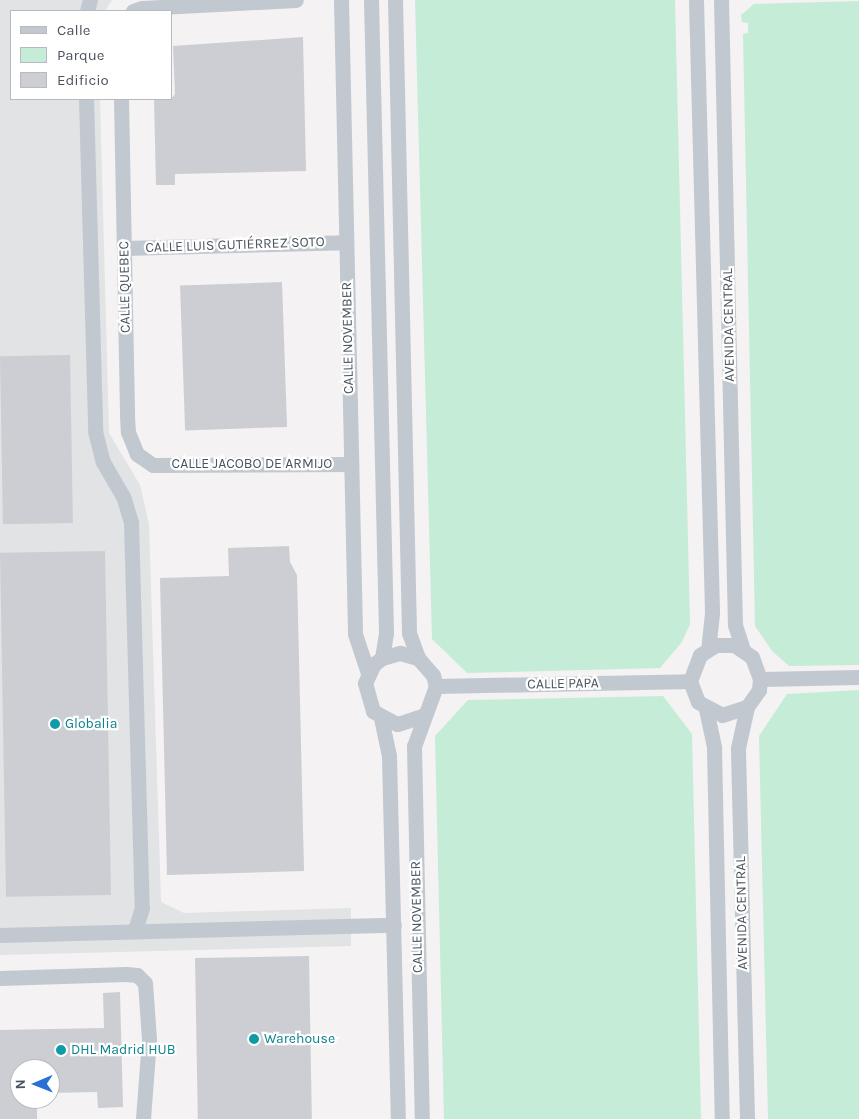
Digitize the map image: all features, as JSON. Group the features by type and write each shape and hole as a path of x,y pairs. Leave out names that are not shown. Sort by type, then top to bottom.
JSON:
{"street":[{"path":"137,9 296,0"},
{"name":"CALLE NOVEMBER","path":"341,0 355,634 368,673"},
{"path":"371,0 386,633 382,658"},
{"path":"395,0 409,633 418,658 433,675 436,686 434,698 422,716 397,724 381,718 366,698 368,673 382,658 400,653 418,658"},
{"name":"AVENIDA CENTRAL","path":"696,0 712,627 708,649"},
{"name":"AVENIDA CENTRAL","path":"721,0 735,626 743,649"},
{"path":"86,100 95,431 103,462 123,496 132,523 142,908 135,930"},
{"name":"CALLE QUEBEC","path":"121,100 128,432 137,454 153,465"},
{"name":"CALLE LUIS GUTIÉRREZ SOTO","path":"124,248 346,242"},
{"name":"CALLE JACOBO DE ARMIJO","path":"153,465 351,464"},
{"path":"725,644 743,649 758,667 760,679 754,700 747,707 731,714 706,709 698,702 690,682 694,662 708,649 725,644"},
{"path":"760,679 859,677"},
{"name":"CALLE PAPA","path":"436,686 690,682"},
{"name":"AVENIDA CENTRAL","path":"747,707 738,748 747,1119"},
{"name":"AVENIDA CENTRAL","path":"706,709 714,748 722,1119"},
{"name":"CALLE NOVEMBER","path":"422,716 414,756 422,1119"},
{"name":"CALLE NOVEMBER","path":"381,718 389,748 398,1119"},
{"name":"CALLE NOVEMBER","path":"0,935 135,930 394,925"},
{"path":"0,978 126,974 137,975 146,983 149,1038 143,1119"}],"shaded area":[{"path":"0,0 112,0 106,10 10,10 10,100 100,100 109,433 140,485 149,524 161,902 184,913 351,908 351,946 0,955"}],"green space":[{"path":"415,0 675,0 690,624 682,642 660,668 467,673 432,639"},
{"path":"859,1 859,665 789,666 772,651 755,626 743,34 748,33 748,23 742,22 741,15 754,4"},
{"path":"859,690 859,1119 768,1119 759,736 787,694"},
{"path":"663,696 692,734 701,1119 444,1119 435,736 468,700"}],"building":[{"path":"303,37 306,171 175,174 175,185 156,185 154,100 172,100 175,94 173,46"},
{"path":"282,282 287,427 185,430 180,286"},
{"path":"70,355 73,523 3,524 0,356"},
{"path":"289,546 290,562 297,575 304,871 167,875 160,578 229,576 228,548"},
{"name":"Globalia","path":"105,551 111,895 6,897 0,553"},
{"name":"Warehouse","path":"309,956 312,1119 198,1119 195,958"},
{"name":"DHL Madrid HUB","path":"120,992 123,1107 98,1108 97,1092 60,1093 60,1059 10,1059 10,1109 37,1109 37,1119 0,1119 0,1030 104,1028 103,993"}],"place":[{"name":"Globalia","path":"55,724"},
{"name":"Warehouse","path":"254,1039"},
{"name":"DHL Madrid HUB","path":"61,1050"}]}
